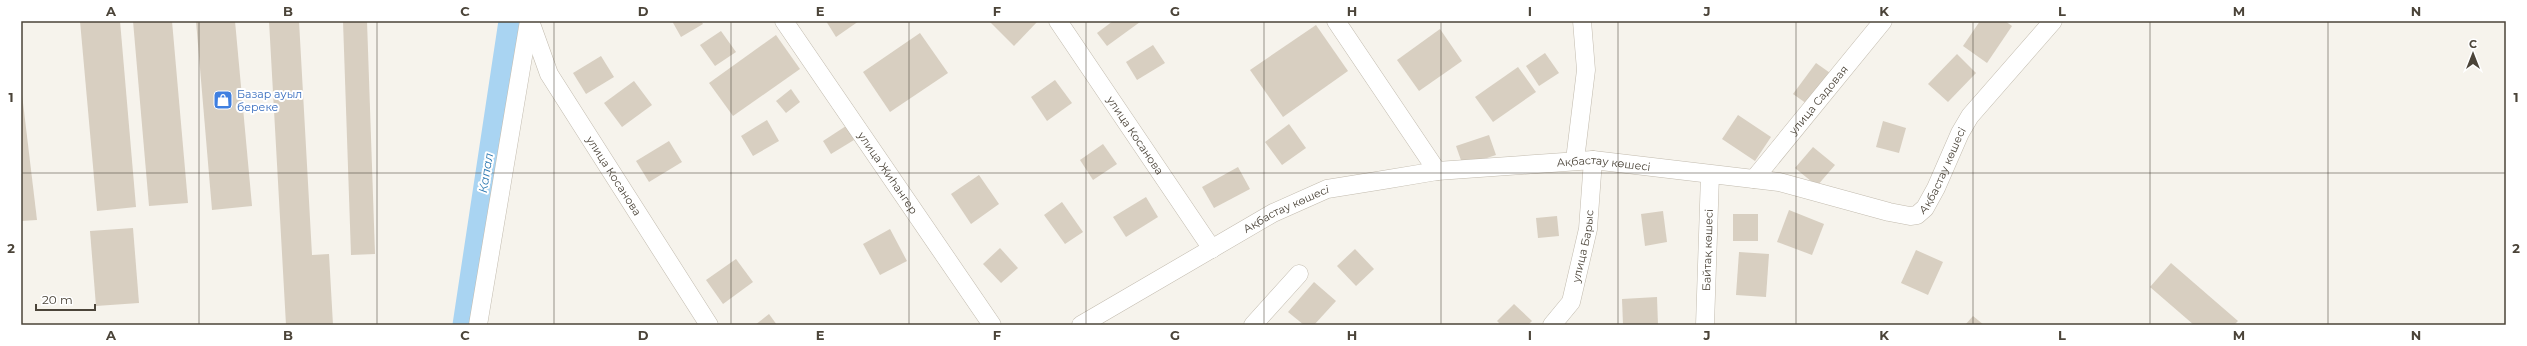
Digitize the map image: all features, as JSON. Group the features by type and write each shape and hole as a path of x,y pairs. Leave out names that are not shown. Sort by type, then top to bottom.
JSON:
{"street":[{"path":"478,325 529,21"},
{"name":"улица Косанова","path":"529,21 548,74 708,325"},
{"name":"улица Жиhангер","path":"784,21 992,325"},
{"name":"улица Косанова","path":"1058,21 1212,249"},
{"path":"1336,21 1437,171"},
{"path":"1575,160 1586,70 1582,21"},
{"name":"улица Садовая","path":"1754,179 1882,21"},
{"name":"Ақбастау көшесі","path":"1081,325 1273,213 1327,189 1437,171 1575,160 1593,160 1645,165 1710,175 1780,182 1889,212 1910,216 1917,215 1925,208 1936,188 1960,133 1970,116 2053,21"},
{"name":"улица Барыс","path":"1552,325 1571,302 1588,229 1593,160"},
{"name":"Байтақ көшесі","path":"1705,325 1710,175"},
{"path":"1253,325 1299,274"}],"building":[{"path":"80,21 120,21 136,207 97,211"},
{"path":"133,21 172,21 188,203 149,206"},
{"path":"196,21 235,21 252,206 212,210"},
{"path":"269,21 299,21 312,255 329,254 333,325 286,325"},
{"path":"343,21 367,21 375,254 351,255"},
{"path":"672,21 701,21 703,24 681,37"},
{"path":"826,21 859,21 836,37"},
{"path":"989,21 1038,21 1014,46"},
{"path":"1113,21 1140,22 1107,46 1097,33"},
{"path":"1980,21 2005,21 2012,26 1987,63 1963,46"},
{"path":"1316,25 1348,71 1283,117 1250,70"},
{"path":"1440,29 1462,61 1419,91 1397,60"},
{"path":"721,31 736,52 715,66 700,45"},
{"path":"920,33 948,73 890,112 863,72"},
{"path":"776,35 800,69 733,116 709,83"},
{"path":"1153,45 1165,63 1137,80 1126,62"},
{"path":"1545,53 1559,73 1539,86 1526,66"},
{"path":"1957,54 1976,73 1948,102 1928,84"},
{"path":"601,56 614,77 586,94 573,73"},
{"path":"1816,63 1833,75 1810,106 1793,94"},
{"path":"1518,67 1536,92 1493,122 1475,97"},
{"path":"1055,80 1072,103 1047,121 1031,97"},
{"path":"634,81 652,105 622,127 604,103"},
{"path":"21,86 37,220 21,221"},
{"path":"791,89 800,102 786,113 776,101"},
{"path":"1738,115 1771,137 1755,161 1722,139"},
{"path":"767,120 779,141 753,156 741,136"},
{"path":"1883,121 1906,128 1899,153 1876,147"},
{"path":"1289,124 1306,148 1282,165 1265,142"},
{"path":"846,126 854,140 831,154 823,141"},
{"path":"1489,135 1496,155 1463,166 1456,146"},
{"path":"669,141 682,162 649,182 636,161"},
{"path":"1103,144 1117,164 1093,180 1080,160"},
{"path":"1813,147 1835,165 1817,186 1795,168"},
{"path":"1238,167 1250,189 1214,208 1202,187"},
{"path":"979,175 999,204 971,224 951,194"},
{"path":"1146,197 1158,217 1126,237 1113,217"},
{"path":"1062,202 1083,232 1065,244 1044,215"},
{"path":"1789,210 1824,224 1812,255 1777,242"},
{"path":"1663,211 1667,242 1645,246 1641,214"},
{"path":"1733,214 1758,214 1758,241 1733,241"},
{"path":"1557,216 1559,236 1538,238 1536,218"},
{"path":"133,228 139,303 96,306 90,231"},
{"path":"890,229 907,261 880,275 863,244"},
{"path":"1000,248 1018,268 1001,283 983,264"},
{"path":"1355,249 1374,269 1356,286 1337,266"},
{"path":"1916,250 1943,262 1928,295 1901,283"},
{"path":"1739,252 1769,254 1766,297 1736,295"},
{"path":"736,259 753,282 723,304 706,280"},
{"path":"2171,263 2238,321 2234,325 2194,325 2150,287"},
{"path":"1314,282 1336,301 1314,325 1304,325 1288,312"},
{"path":"1657,297 1658,325 1623,325 1622,299"},
{"path":"1514,304 1532,321 1528,325 1501,325 1497,321"},
{"path":"769,314 777,325 755,325"},
{"path":"1973,316 1984,325 1965,325"}],"waterway":[{"name":"Капал","path":"463,325 509,21"}],"place":[{"name":"Базар ауыл береке","path":"223,100"}]}
